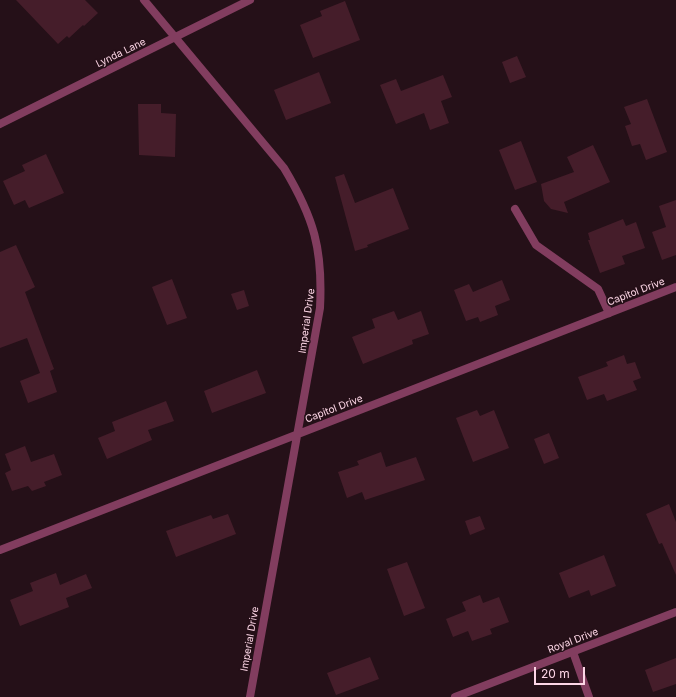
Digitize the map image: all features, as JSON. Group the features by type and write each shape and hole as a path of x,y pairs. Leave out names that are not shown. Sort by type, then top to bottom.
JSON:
{"street":[{"name":"Imperial Drive","path":"144,0 284,168 302,198 312,223 319,253 322,281 320,308 250,697"},
{"name":"Lynda Lane","path":"0,124 250,0"},
{"path":"515,209 536,245 598,289 609,313"},
{"name":"Capitol Drive","path":"0,550 298,433 676,288"},
{"name":"Royal Drive","path":"455,697 676,612"},
{"path":"573,652 589,697"}],"building":[{"path":"16,0 85,0 98,13 69,38 67,36 58,44"},
{"path":"345,1 360,40 313,58 300,25 322,16 320,11"},
{"path":"517,56 526,77 510,83 502,62"},
{"path":"319,72 331,103 286,120 274,90"},
{"path":"443,75 452,97 441,101 449,123 430,130 424,113 396,124 380,85 396,79 401,91"},
{"path":"647,99 667,152 646,160 640,144 632,146 625,126 631,124 624,107"},
{"path":"138,104 161,104 161,113 176,114 175,157 139,155"},
{"path":"521,141 537,182 515,190 499,150"},
{"path":"593,145 610,182 564,202 568,213 551,209 544,201 541,184 574,172 567,157"},
{"path":"46,154 64,193 29,208 25,200 14,205 3,181 25,171 22,165"},
{"path":"344,174 355,203 393,188 409,229 367,245 368,247 355,251 335,177"},
{"path":"676,200 676,255 662,260 652,232 666,227 659,206"},
{"path":"623,219 626,226 636,222 645,248 622,256 625,264 600,273 588,240 590,240 588,233"},
{"path":"16,245 35,287 25,292 54,369 50,371 57,392 28,403 20,381 40,373 27,338 0,348 0,252"},
{"path":"172,279 187,318 167,325 152,287"},
{"path":"502,280 510,300 495,306 498,315 480,322 478,317 466,321 454,290 469,284 473,292"},
{"path":"244,290 249,306 237,310 231,294"},
{"path":"394,311 398,320 421,311 429,334 412,340 413,344 363,364 352,337 375,328 372,319"},
{"path":"624,355 627,364 635,362 641,378 633,381 637,390 607,401 604,394 587,400 578,377 608,366 606,362"},
{"path":"257,370 266,393 212,413 204,391"},
{"path":"166,401 174,421 148,430 152,440 107,459 98,438 115,431 112,422"},
{"path":"477,410 480,416 494,410 509,448 473,462 456,418"},
{"path":"549,433 559,458 544,464 534,439"},
{"path":"25,446 31,462 54,454 62,475 44,482 46,486 32,491 28,486 12,491 5,473 11,470 5,454"},
{"path":"381,452 386,467 416,457 425,480 365,500 362,492 347,498 338,472 359,465 357,461"},
{"path":"669,504 676,522 676,575 662,543 659,544 646,514"},
{"path":"228,514 236,534 176,557 166,531 211,515 213,519"},
{"path":"480,516 485,529 470,535 465,521"},
{"path":"604,555 616,586 591,596 589,590 569,598 559,573"},
{"path":"407,562 425,608 404,616 387,569"},
{"path":"56,573 60,585 86,574 92,588 66,598 69,607 20,626 10,600 33,591 30,583"},
{"path":"480,595 483,603 499,597 509,622 490,629 492,634 472,641 468,631 453,637 446,619 466,611 462,602"},
{"path":"370,657 379,679 336,695 327,673"},
{"path":"676,658 676,684 653,692 645,670"}]}
